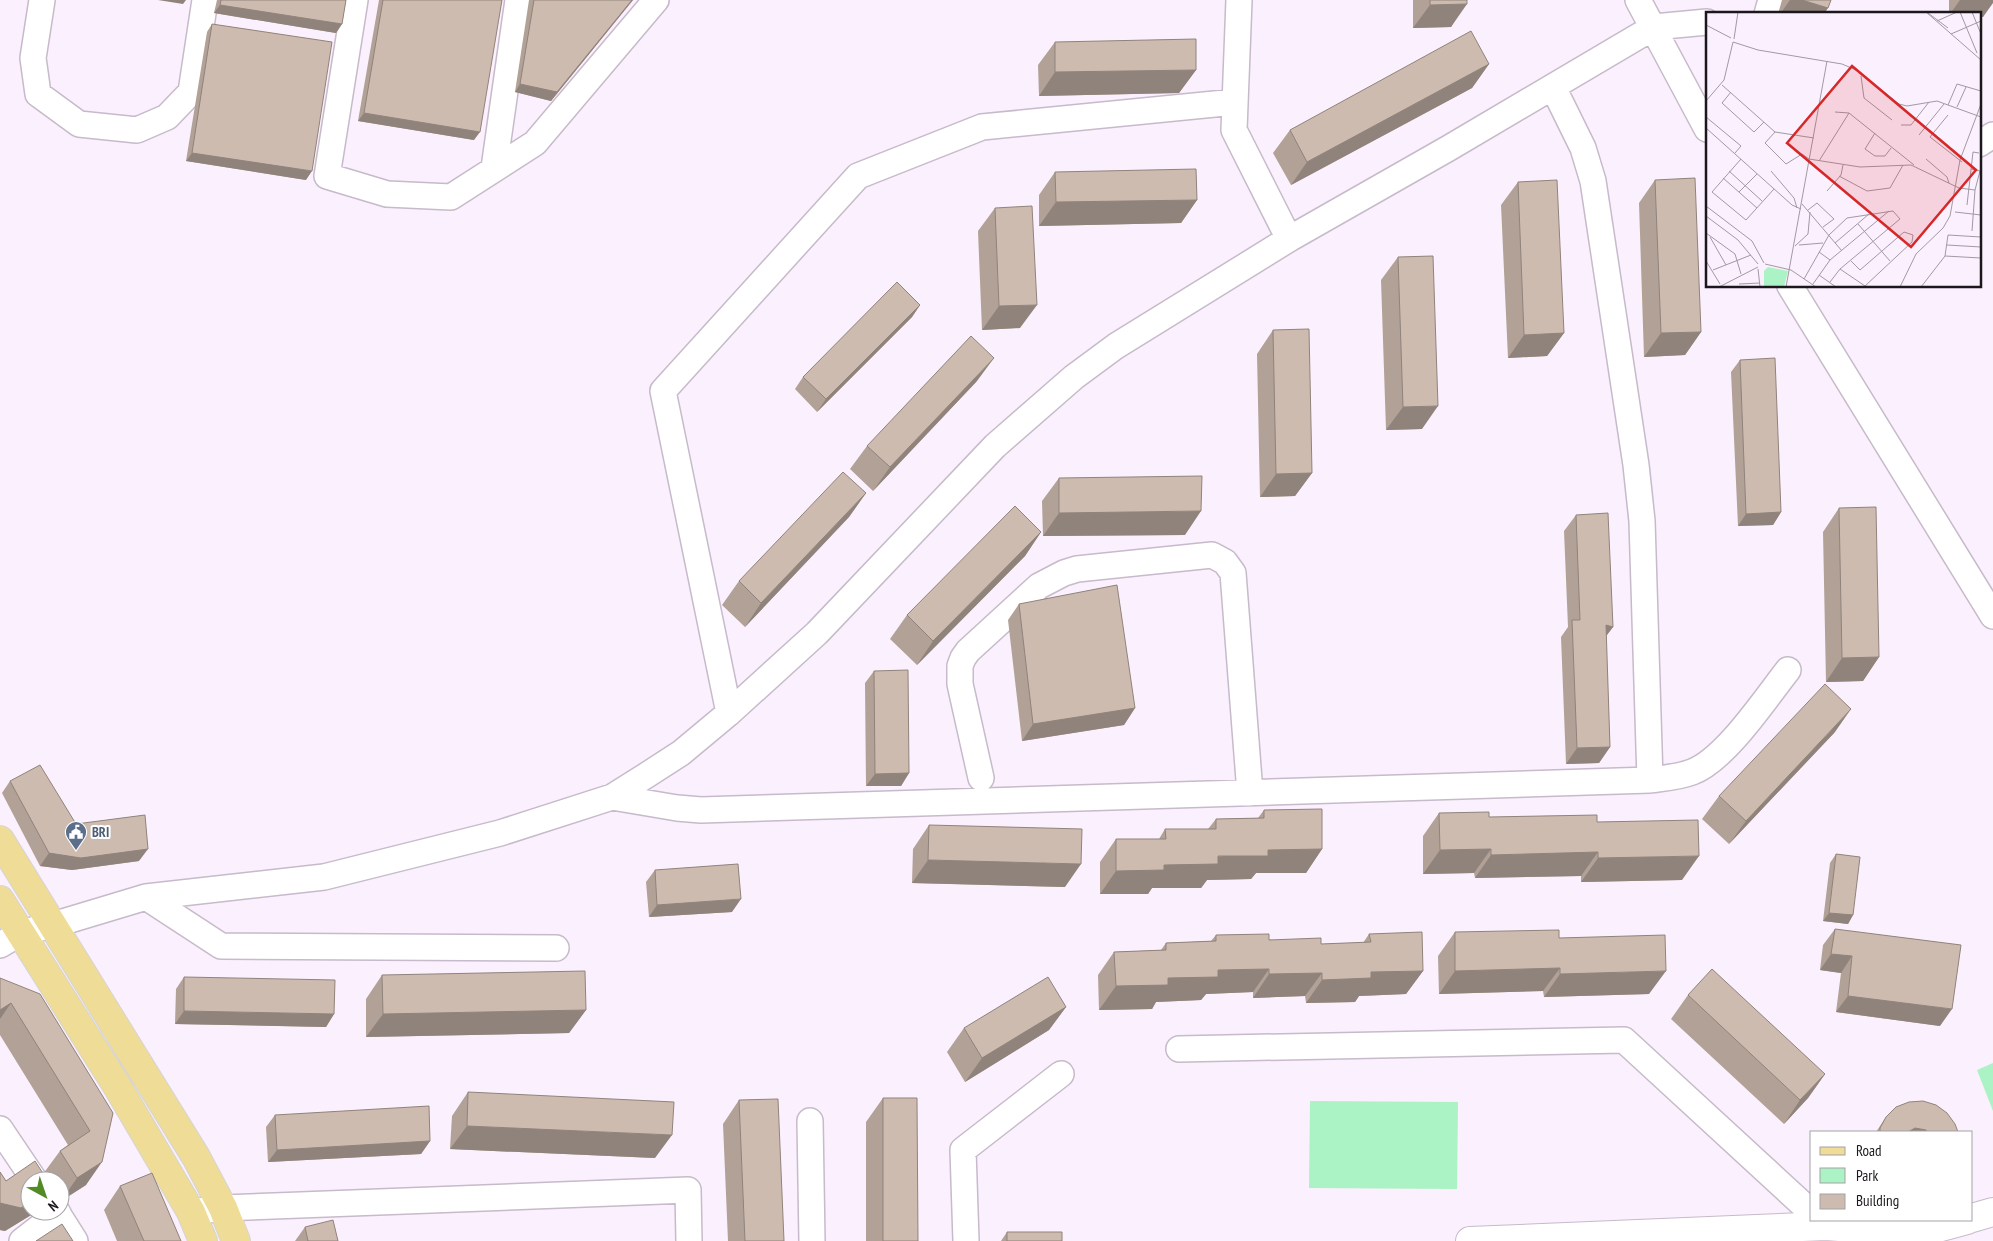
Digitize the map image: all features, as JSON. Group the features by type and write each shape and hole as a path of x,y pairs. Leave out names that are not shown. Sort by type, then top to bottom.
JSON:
{"main road":[{"path":"0,840 196,1157 223,1208 236,1241"},
{"path":"0,900 10,939 117,1086 191,1212 203,1241"},
{"path":"1973,1218 1993,1212"},
{"path":"1470,1241 1810,1220"},
{"path":"1833,1221 1919,1233 1963,1221"}],"street":[{"path":"42,0 33,58 38,94 79,124 137,130 167,117 191,92 205,0"},
{"path":"355,0 327,176 387,194 451,197 535,143 655,1"},
{"path":"494,168 518,0"},
{"path":"1239,0 1234,130 1289,239"},
{"path":"1638,0 1706,127"},
{"path":"10,939 146,898 324,877 500,833 612,797 648,776 729,713 817,633 971,470 1047,400 1116,346 1289,239 1654,28 1706,22"},
{"path":"1553,87 1583,148 1593,180 1636,465 1644,551 1650,780"},
{"path":"729,713 663,391 858,176 982,126 1235,102"},
{"path":"1980,143 1993,136"},
{"path":"1791,288 1993,616"},
{"path":"981,778 960,684 960,666 968,650 1039,586 1064,573 1077,569 1212,555 1225,562 1233,573 1250,792"},
{"path":"612,797 701,810 1650,780 1692,772 1709,762 1736,734 1788,670"},
{"path":"146,898 221,946 556,948"},
{"path":"1179,1049 1624,1040 1810,1211"},
{"path":"966,1241 962,1150 1061,1074"},
{"path":"810,1122 812,1241"},
{"path":"0,1129 29,1171"},
{"path":"191,1212 223,1208 688,1190 689,1241"},
{"path":"22,1241 46,1221"},
{"path":"63,1221 75,1241"}],"green space":[{"path":"1993,1063 1993,1111 1977,1070"},
{"path":"1310,1101 1458,1102 1457,1189 1309,1188"}],"building":[{"path":"221,0 346,0 342,24 220,5"},
{"path":"383,0 502,0 480,132 364,113"},
{"path":"534,0 632,0 557,92 520,84"},
{"path":"1430,0 1467,0 1467,4 1430,5"},
{"path":"1802,0 1831,0 1828,8"},
{"path":"212,24 332,42 312,171 192,153"},
{"path":"1471,31 1489,64 1307,162 1290,130"},
{"path":"1196,39 1196,70 1055,72 1055,42"},
{"path":"1196,169 1197,200 1056,202 1055,172"},
{"path":"1695,178 1701,332 1661,333 1655,180"},
{"path":"1557,180 1564,333 1524,335 1518,182"},
{"path":"1032,206 1037,305 999,306 995,208"},
{"path":"1433,256 1438,406 1403,407 1398,257"},
{"path":"897,282 920,305 826,399 803,377"},
{"path":"1309,329 1312,473 1276,474 1273,330"},
{"path":"971,336 994,358 890,467 867,446"},
{"path":"1775,358 1781,512 1746,514 1740,360"},
{"path":"843,472 866,493 761,603 739,581"},
{"path":"1202,476 1201,511 1059,513 1059,478"},
{"path":"1015,506 1041,532 933,641 907,615"},
{"path":"1876,507 1879,657 1842,658 1839,508"},
{"path":"1608,513 1613,627 1606,625 1610,747 1577,748 1572,620 1580,620 1576,515"},
{"path":"1117,585 1135,708 1033,724 1019,604"},
{"path":"908,670 909,773 875,774 874,671"},
{"path":"1825,684 1851,709 1746,821 1719,796"},
{"path":"40,765 76,824 145,815 148,849 81,858 49,853 10,781"},
{"path":"1322,809 1322,849 1268,850 1268,856 1218,856 1218,864 1164,865 1164,870 1116,871 1116,839 1166,839 1165,829 1216,829 1216,819 1264,818 1264,810"},
{"path":"1489,812 1489,817 1597,815 1597,822 1698,820 1699,856 1598,858 1598,852 1491,855 1491,849 1440,850 1439,813"},
{"path":"929,825 1082,829 1081,864 928,860"},
{"path":"1836,854 1860,857 1853,915 1829,913"},
{"path":"738,864 741,899 657,905 655,870"},
{"path":"1835,929 1961,945 1952,1009 1848,996 1852,956 1831,954"},
{"path":"1559,930 1559,938 1665,935 1666,971 1560,974 1560,968 1455,971 1455,932"},
{"path":"1422,932 1423,971 1371,972 1371,978 1322,980 1322,973 1269,974 1269,969 1218,970 1218,977 1168,978 1168,985 1116,986 1114,952 1166,950 1166,943 1216,941 1216,935 1269,934 1269,940 1321,938 1321,944 1371,942 1369,934"},
{"path":"1712,969 1825,1074 1800,1100 1688,995"},
{"path":"585,971 586,1010 383,1014 382,975"},
{"path":"184,977 335,980 334,1014 184,1011"},
{"path":"1048,977 1066,1007 982,1058 964,1028"},
{"path":"0,978 40,994 113,1113 102,1162 77,1178 60,1151 90,1131 11,1003 0,1010"},
{"path":"468,1092 674,1102 672,1135 467,1126"},
{"path":"883,1098 917,1098 918,1241 883,1241"},
{"path":"778,1099 784,1241 745,1241 739,1100"},
{"path":"1923,1101 1936,1105 1947,1113 1958,1131 1927,1131 1915,1128 1910,1131 1880,1131 1886,1117 1896,1107 1909,1102"},
{"path":"429,1106 430,1141 277,1150 275,1115"},
{"path":"35,1161 42,1171 20,1171"},
{"path":"20,1171 20,1208 0,1203 0,1172 6,1181"},
{"path":"152,1173 181,1241 144,1241 120,1186"},
{"path":"333,1220 338,1241 308,1241 305,1227"},
{"path":"62,1224 73,1241 36,1241"},
{"path":"1007,1232 1062,1232 1062,1241 1007,1241"}],"place":[{"name":"BRI","path":"76,851"}]}
